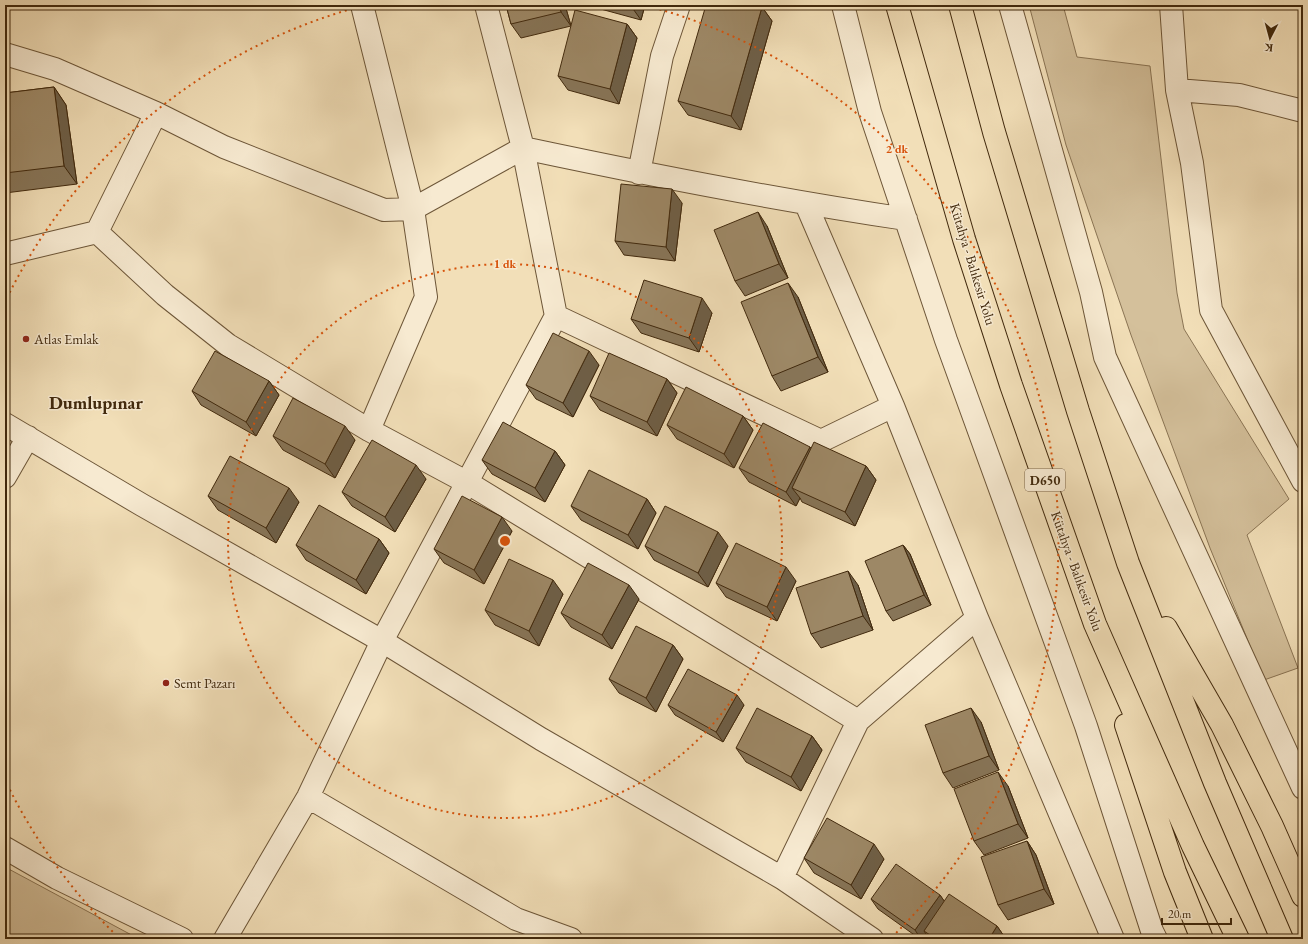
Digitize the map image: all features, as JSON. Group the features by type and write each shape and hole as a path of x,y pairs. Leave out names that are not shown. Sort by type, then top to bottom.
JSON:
{"highway":[{"name":"Kütahya - Balıkesir Yolu","path":"897,5 964,239 1011,385 1095,624 1193,846 1238,939"},
{"path":"960,5 994,132 1078,411 1128,563 1215,783 1282,939"},
{"path":"1128,563 1222,725 1272,826 1303,896"},
{"path":"1095,624 1142,775 1176,872 1202,939"}],"street":[{"path":"362,5 413,209 426,297 369,430"},
{"path":"225,939 308,797 382,641 468,483 556,316 523,148 486,5"},
{"path":"639,173 662,56 679,5"},
{"path":"843,5 870,112 949,347 1086,726 1152,931 1156,939"},
{"path":"1010,5 1091,292 1105,357 1303,788"},
{"path":"1171,5 1177,90 1192,163 1211,310 1303,481"},
{"path":"5,54 56,69 156,113 224,147 384,210 413,209 523,148 639,173 806,204 906,219"},
{"path":"1177,90 1239,95 1303,111"},
{"path":"97,232 156,113"},
{"path":"806,204 893,406 977,618 1113,939"},
{"path":"5,254 97,232"},
{"path":"97,232 165,295 228,345 369,430 468,483 858,721"},
{"path":"556,316 821,442 893,406"},
{"path":"5,424 142,505 382,641 541,739 782,878 872,939"},
{"path":"5,477 28,437"},
{"path":"782,878 858,721 977,618"},
{"path":"308,797 516,918 571,939"},
{"path":"5,848 57,878 182,939"}],"shaded area":[{"path":"1029,5 1063,5 1077,57 1150,66 1177,293 1184,329 1289,499 1247,535 1298,668 1264,680 1210,548 1131,335 1066,145"},
{"path":"5,867 139,939 5,939"}],"building":[{"path":"506,5 559,5 561,12 511,24"},
{"path":"706,5 755,5 762,7 731,116 678,101"},
{"path":"575,10 627,24 610,89 558,76"},
{"path":"54,87 64,166 5,173 5,93"},
{"path":"621,184 672,189 666,247 615,241"},
{"path":"758,212 779,264 735,281 714,230"},
{"path":"644,280 702,298 689,338 631,319"},
{"path":"788,283 818,357 772,376 741,302"},
{"path":"553,333 589,351 563,403 526,385"},
{"path":"215,351 269,381 246,422 192,391"},
{"path":"609,353 667,379 647,422 590,396"},
{"path":"686,387 743,416 724,454 667,425"},
{"path":"293,398 345,426 325,464 273,436"},
{"path":"503,422 555,451 535,488 482,460"},
{"path":"763,423 810,447 786,492 739,468"},
{"path":"372,440 416,465 385,517 342,492"},
{"path":"814,442 866,466 845,512 792,488"},
{"path":"230,456 289,488 266,528 208,496"},
{"path":"589,470 647,499 628,535 571,506"},
{"path":"462,496 502,517 474,570 434,549"},
{"path":"319,505 379,539 356,580 296,545"},
{"path":"665,506 718,532 698,573 645,546"},
{"path":"736,543 786,567 767,607 716,583"},
{"path":"903,545 924,595 886,611 865,561"},
{"path":"509,559 553,580 529,631 485,610"},
{"path":"588,563 629,585 602,635 561,613"},
{"path":"848,571 863,616 811,634 796,588"},
{"path":"636,626 673,645 646,698 609,679"},
{"path":"688,669 737,695 716,732 668,705"},
{"path":"757,708 812,736 791,777 736,748"},
{"path":"971,708 989,756 943,773 925,725"},
{"path":"998,772 1018,824 974,841 954,789"},
{"path":"827,818 874,844 851,885 804,858"},
{"path":"1027,841 1044,889 998,905 981,857"},
{"path":"896,864 940,895 915,930 871,899"},
{"path":"949,894 997,926 989,939 936,939 924,931"}],"place":[{"name":"Atlas Emlak","path":"26,339"},
{"name":"Semt Pazarı","path":"166,683"}],"district":[{"name":"Dumlupınar","path":"96,402"}]}
